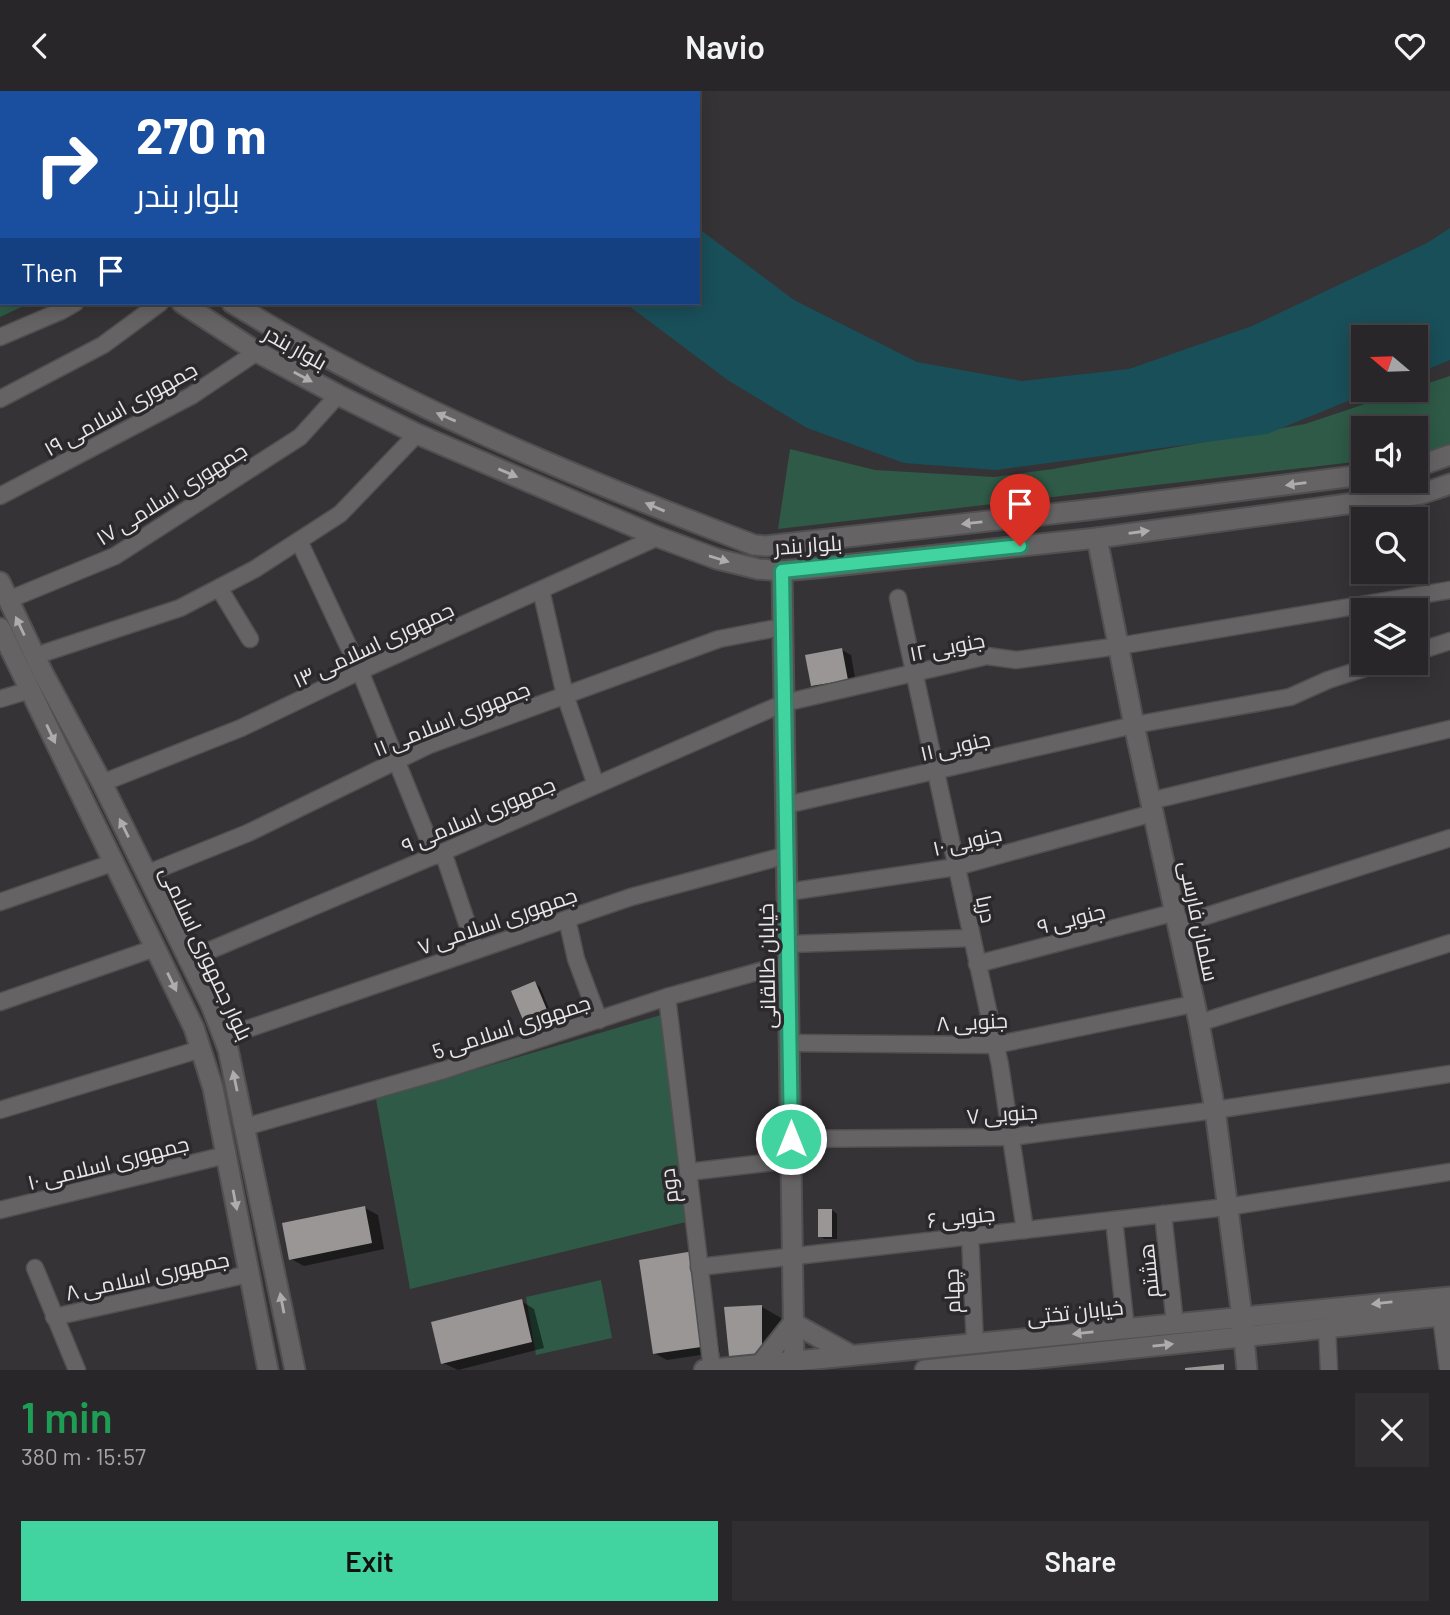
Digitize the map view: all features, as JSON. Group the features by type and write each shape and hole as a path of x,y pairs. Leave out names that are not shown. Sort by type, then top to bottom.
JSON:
{"main road":[{"name":"بلوار بندر","path":"185,305 257,352 417,434 659,537 717,559 758,569 782,571 1097,538 1421,494 1450,484"},
{"name":"بلوار بندر","path":"235,305 348,370 434,412 666,511 754,545 1201,496 1351,477"},
{"path":"1428,463 1450,455"},
{"path":"1201,496 1206,523"},
{"name":"سلمان فارسی","path":"1097,538 1215,1110 1247,1370"},
{"name":"خیابان طالقانی","path":"782,571 794,1365"},
{"name":"بلوار جمهوری اسلامی","path":"0,582 35,656 102,783 211,1005 224,1037 295,1370"},
{"name":"بلوار جمهوری اسلامی","path":"0,628 194,1028 213,1088 265,1366"},
{"name":"خیابان تختی","path":"925,1370 1056,1363 1243,1327 1450,1297"},
{"name":"خیابان تختی","path":"704,1370 794,1365 849,1354 1175,1324 1327,1328 1445,1316"},
{"path":"760,1365 793,1323 849,1354"}],"street":[{"path":"0,399 103,345 157,305"},
{"path":"0,337 68,307"},
{"name":"جمهوری اسلامی ۱۹","path":"0,496 191,396 257,352"},
{"name":"جمهوری اسلامی ۱۷","path":"8,600 115,556 300,437 338,395"},
{"path":"35,656 180,608 255,569 340,514 417,434"},
{"name":"جمهوری اسلامی ۱۳","path":"102,783 241,728 360,671 659,537"},
{"path":"299,541 360,671 439,854 476,950"},
{"path":"219,588 250,639"},
{"path":"541,590 565,695 596,785"},
{"name":"۱۲ جنوبی","path":"784,703 987,656 1016,660 1119,646 1450,590"},
{"name":"دریا","path":"898,598 995,1045 1025,1230"},
{"name":"جمهوری اسلامی ۱۱","path":"146,874 247,833 429,745 719,639 782,627"},
{"path":"1428,648 1450,641"},
{"name":"۱۱ جنوبی","path":"786,805 1134,725 1290,697 1351,673"},
{"path":"0,699 30,690"},
{"name":"جمهوری اسلامی ۹","path":"187,960 439,854 784,703"},
{"name":"۱۰ جنوبی","path":"788,893 956,867 1152,807 1450,729"},
{"name":"۹ جنوبی","path":"977,964 1177,919 1450,838"},
{"name":"جمهوری اسلامی ۷","path":"224,1037 631,897 787,855"},
{"path":"0,902 112,863"},
{"path":"567,919 576,959 599,1020"},
{"path":"789,954 972,938"},
{"name":"۸ جنوبی","path":"791,1043 995,1045 1196,1013 1450,943"},
{"path":"0,1002 155,948"},
{"name":"جمهوری اسلامی 5","path":"245,1127 444,1070 789,954"},
{"name":"دوم","path":"667,997 712,1369"},
{"path":"0,1110 201,1049"},
{"name":"۷ جنوبی","path":"791,1139 1011,1137 1215,1110 1450,1074"},
{"name":"جمهوری اسلامی ۱۰","path":"0,1210 226,1155"},
{"path":"688,1172 791,1160"},
{"name":"۶ جنوبی","path":"699,1267 1227,1207 1450,1172"},
{"name":"هشتم","path":"1163,1214 1175,1324"},
{"path":"1114,1220 1126,1329"},
{"name":"چهام","path":"970,1236 975,1344"},
{"path":"35,1268 77,1370"},
{"name":"جمهوری اسلامی ۸","path":"54,1317 249,1274"},
{"path":"1445,1316 1448,1370"},
{"path":"1327,1328 1329,1370"}],"green space":[{"path":"0,305 26,305 0,317"},
{"path":"1450,376 1450,446 1430,454 1428,416 1351,416 1351,462 778,529 790,449 875,470 994,477 1305,424 1368,403 1428,403 1428,383"},
{"path":"661,1015 694,1220 410,1289 376,1099"},
{"path":"601,1280 612,1338 536,1355 526,1297"}],"water":[{"path":"1450,228 1450,360 1428,369 1428,325 1351,325 1351,400 1267,434 996,470 904,463 807,428 729,381 628,305 700,305 700,230 794,300 917,362 1022,381 1129,369 1252,326 1427,243"}],"building":[{"path":"842,648 848,680 811,686 805,655"},
{"path":"535,981 547,1010 523,1020 511,991"},
{"path":"365,1206 372,1243 289,1260 282,1223"},
{"path":"818,1209 832,1209 832,1237 818,1237"},
{"path":"694,1251 708,1346 653,1354 639,1260"},
{"path":"522,1299 532,1342 441,1364 431,1322"},
{"path":"762,1305 762,1345 755,1358 730,1366 724,1307"},
{"path":"1224,1364 1224,1370 1185,1370 1185,1368"}],"route":[{"path":"791,1139 782,571 1020,546"}]}
